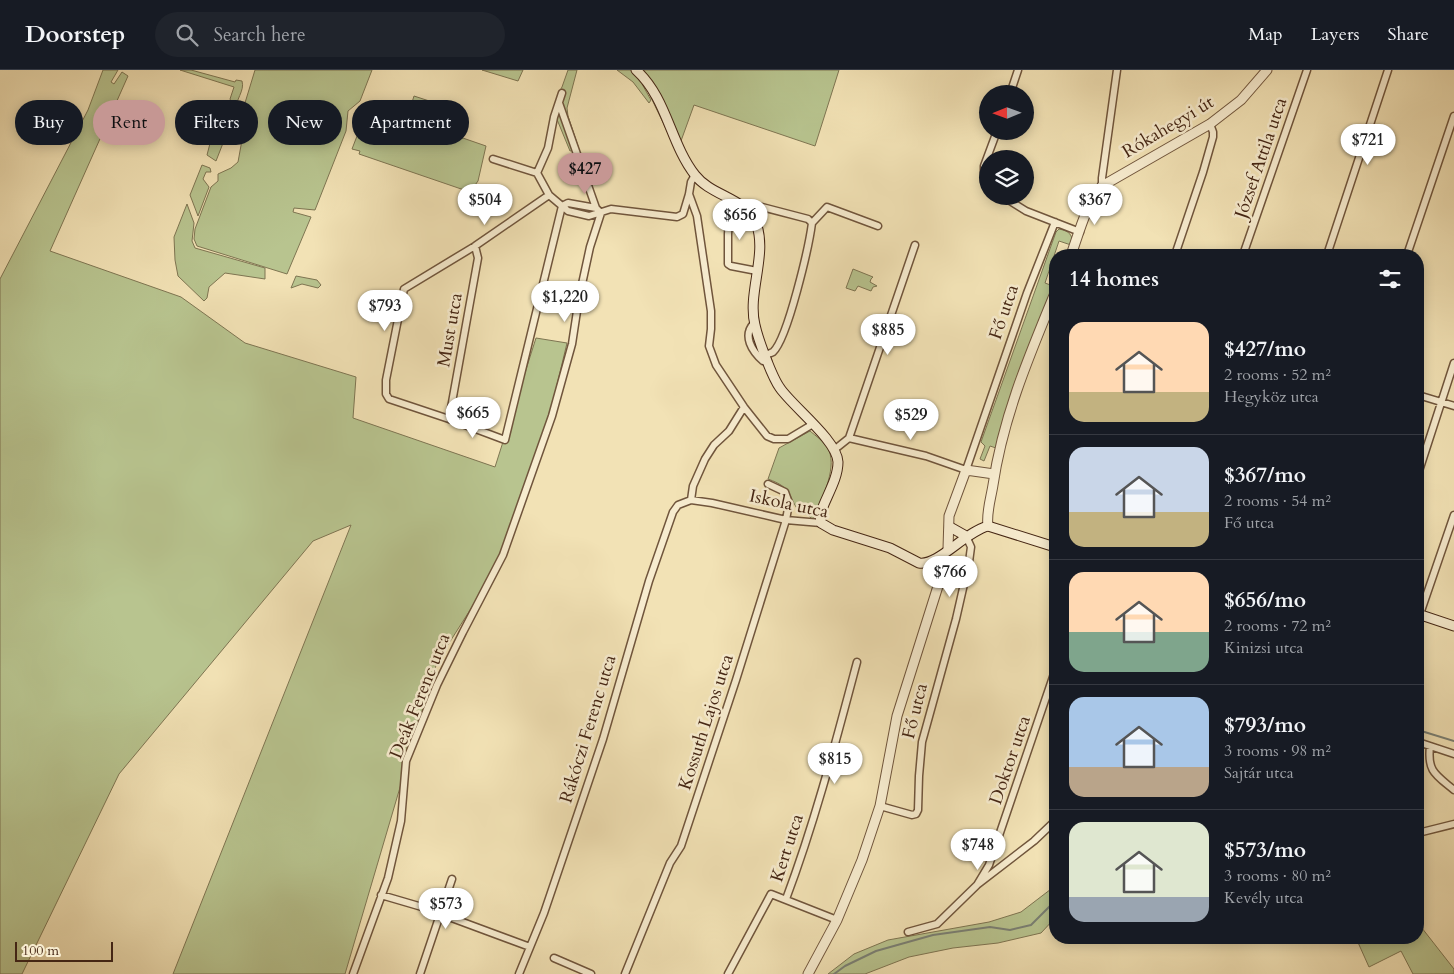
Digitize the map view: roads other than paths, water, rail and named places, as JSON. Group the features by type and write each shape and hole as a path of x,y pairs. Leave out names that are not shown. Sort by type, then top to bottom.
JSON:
{"street":[{"path":"636,70 649,84 660,102 680,148 695,175 702,183 750,212 756,222 759,247 753,303 754,323 779,386 834,450 838,460 838,468 820,515 820,523"},
{"path":"1013,85 1018,70"},
{"path":"1073,249 1091,202 1102,186 1118,70"},
{"name":"Rókahegyi út","path":"1102,186 1210,124 1241,100 1267,70"},
{"name":"József Attila utca","path":"1246,249 1306,70"},
{"path":"1329,249 1388,70"},
{"path":"537,173 548,148 554,117 562,93"},
{"path":"559,103 596,208 601,213"},
{"path":"1409,249 1454,116"},
{"path":"1177,249 1213,136 1214,132 1210,124"},
{"path":"493,159 537,173 549,194 568,211 589,216 612,209 677,217 683,214 691,182 695,175"},
{"path":"549,194 476,246 404,289 386,380 386,394 389,399 506,440 562,206 568,203 596,208"},
{"path":"689,194 697,216 711,311 709,346 716,365 764,433 774,439 788,439 813,424"},
{"path":"733,201 730,208 728,264 757,270"},
{"path":"1016,205 1026,211 1080,232"},
{"path":"750,212 762,207 808,219 812,223"},
{"path":"767,358 778,344 795,299 812,223 827,207 878,226"},
{"name":"Deák Ferenc utca","path":"353,974 388,878 401,821 405,793 406,761 437,685 504,554 544,438 572,344 582,281 601,213"},
{"name":"Fő utca","path":"966,470 1027,293 1055,222"},
{"path":"834,450 849,438 915,245"},
{"name":"Must utca","path":"449,419 478,258 476,246"},
{"path":"988,526 994,474 1014,398 1049,308"},
{"path":"1424,455 1454,363"},
{"path":"1424,397 1454,406"},
{"path":"691,500 693,486 705,459 714,445 729,431 744,407"},
{"path":"849,438 926,456 966,470 994,474"},
{"path":"948,549 949,516 966,470"},
{"name":"Kossuth Lajos utca","path":"625,974 670,863 681,846 786,520 789,503 785,492 768,484"},
{"name":"Iskola utca","path":"691,500 786,520 820,523 833,530 883,546 919,563 926,564 935,560"},
{"name":"Rákóczi Ferenc utca","path":"519,974 544,913 600,748 649,581 668,524 678,505 691,500"},
{"path":"1424,600 1454,515"},
{"path":"950,526 966,536"},
{"path":"964,580 940,576 935,560 966,536 988,526 1049,545"},
{"name":"Fő utca","path":"880,806 912,815 916,814 918,810 918,776 922,742 956,619 969,562 971,547 966,536"},
{"name":"Fő utca","path":"808,974 837,920 862,860 880,806 897,716 938,589 940,576"},
{"path":"1424,616 1454,626"},
{"name":"Kert utca","path":"786,899 826,778 857,662"},
{"name":"Doktor utca","path":"977,885 989,865 1049,689"},
{"path":"1424,744 1454,754"},
{"path":"1430,746 1429,762 1432,769 1436,776 1454,790"},
{"path":"1424,832 1454,824"},
{"path":"908,932 937,924 977,885 1034,841 1049,827"},
{"path":"420,974 452,879"},
{"name":"Kert utca","path":"728,974 771,894 837,920"},
{"path":"382,895 530,947"},
{"path":"554,958 591,974"}],"waterway":[{"path":"1424,732 1454,741"},
{"path":"834,974 845,966 876,951 933,935 990,927 1010,930 1031,925 1049,907"}]}
